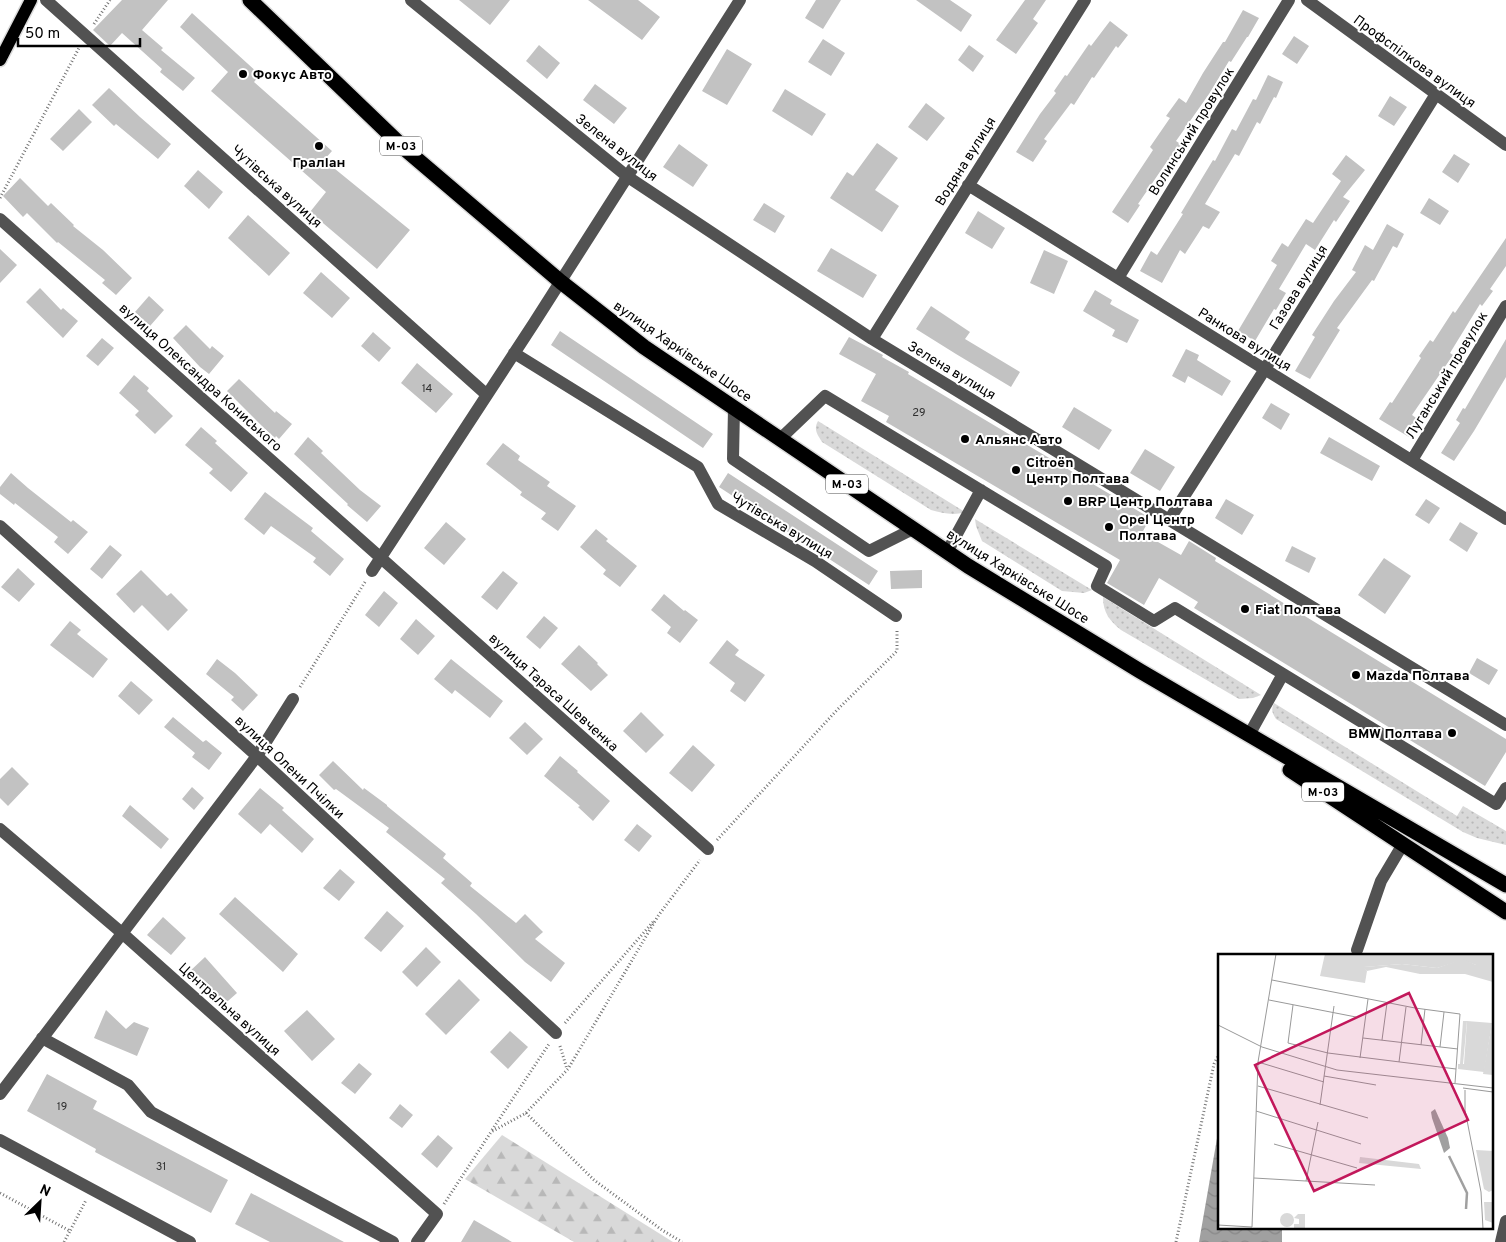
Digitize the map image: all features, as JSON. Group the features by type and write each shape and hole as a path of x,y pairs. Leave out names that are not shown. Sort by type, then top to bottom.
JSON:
{"highway":[{"name":"вулиця Харківське Шосе","path":"250,0 404,149 561,282 644,347 976,571 1140,672 1506,885"},
{"name":"вулиця Харківське Шосе","path":"1140,672 1506,912"}],"main road":[{"path":"1,55 31,0"}],"street":[{"name":"Чутівська вулиця","path":"46,0 487,395"},
{"name":"Зелена вулиця","path":"411,0 628,177 872,338 1506,725"},
{"path":"372,571 561,282 740,0"},
{"name":"Водяна вулиця","path":"872,338 1085,0"},
{"name":"Волинський провулок","path":"1118,278 1290,0"},
{"name":"Профспілкова вулиця","path":"1307,0 1506,145"},
{"name":"Газова вулиця","path":"1169,520 1436,94"},
{"name":"Ранкова вулиця","path":"968,185 1506,519"},
{"name":"вулиця Олександра Кониського","path":"0,219 381,558"},
{"name":"Луганський провулок","path":"1412,460 1506,306"},
{"name":"Чутівська вулиця","path":"514,353 698,467 718,504 815,561 896,616"},
{"path":"780,439 825,396 1106,566 1097,586 1154,620 1175,608 1496,804 1506,788"},
{"path":"734,408 733,459 870,551 913,529"},
{"path":"947,552 981,490"},
{"name":"вулиця Олени Пчілки","path":"0,526 257,756 556,1033"},
{"name":"вулиця Тараса Шевченка","path":"381,558 708,849"},
{"path":"1248,735 1283,674"},
{"path":"0,1094 257,756 293,699"},
{"name":"Центральна вулиця","path":"0,829 122,933 437,1214"},
{"path":"1356,950 1380,881 1403,844"},
{"path":"42,1038 128,1084 151,1112 393,1242"},
{"path":"0,1140 190,1242"},
{"path":"418,1242 437,1214"},
{"path":"1501,1242 1506,1221"}],"path":[{"path":"0,198 86,36 110,0"},
{"path":"293,699 372,571"},
{"path":"437,1214 556,1033 658,916 708,849 837,710 897,651 896,616"},
{"path":"491,1132 526,1113 568,1069 658,916"},
{"path":"556,1033 568,1069"},
{"path":"1176,1242 1214,1064 1218,1056"},
{"path":"526,1113 594,1180 662,1230 682,1242"},
{"path":"64,1242 92,1189"},
{"path":"0,1193 70,1231"}],"green space":[{"path":"818,421 965,512 952,514 931,510 822,442 816,430"},
{"path":"975,519 1092,590 1084,593 1062,591 982,541"},
{"path":"1103,597 1261,695 1253,698 1239,699 1121,630 1108,616 1104,608"},
{"path":"1274,703 1457,816 1463,806 1506,831 1506,845 1477,838 1463,832 1276,719 1272,711"},
{"path":"502,1135 673,1242 574,1242 465,1179"}],"water":[{"path":"1218,1133 1218,1230 1282,1230 1282,1242 1199,1242"}],"building":[{"path":"122,0 168,0 142,30 163,48 161,50 195,78 183,91 160,72 162,69 122,33 110,46 93,30"},
{"path":"459,0 510,0 490,25"},
{"path":"588,0 638,0 660,17 642,40"},
{"path":"816,0 841,0 823,29 805,18"},
{"path":"916,0 950,0 972,15 961,32"},
{"path":"1025,0 1046,0 1033,19 1038,23 1016,54 996,40"},
{"path":"1243,10 1259,18 1248,37 1231,62 1229,61 1209,94 1176,141 1182,145 1170,162 1168,160 1138,204 1140,205 1128,223 1112,212 1153,150 1150,147 1170,118 1166,116 1179,98 1186,103"},
{"path":"192,13 260,75 254,82 332,151 324,160 410,230 377,269 310,212 326,192 211,91 228,72 180,27"},
{"path":"1110,21 1128,35 1118,48 1116,46 1094,78 1092,77 1074,105 1071,103 1044,139 1047,141 1033,162 1016,152 1056,93 1054,91 1065,75 1067,76 1089,44 1091,46"},
{"path":"1294,36 1309,46 1297,64 1282,54"},
{"path":"823,39 845,53 831,76 808,62"},
{"path":"539,45 560,63 547,79 526,61"},
{"path":"969,45 984,56 973,72 958,60"},
{"path":"727,49 752,64 727,105 702,91"},
{"path":"1268,75 1283,82 1276,98 1274,97 1260,124 1257,122 1239,156 1235,154 1205,204 1220,212 1209,229 1203,226 1185,254 1180,250 1162,283 1140,271 1151,251 1157,255 1183,214 1181,213 1213,160 1215,161 1232,129 1236,131 1253,99 1256,100"},
{"path":"595,84 627,108 614,124 583,100"},
{"path":"109,88 171,144 158,159 116,124 114,126 92,105"},
{"path":"785,89 826,114 812,136 772,111"},
{"path":"1390,96 1407,107 1394,126 1378,116"},
{"path":"926,103 945,118 927,141 908,127"},
{"path":"79,109 92,122 63,151 50,139"},
{"path":"877,143 898,158 875,190 899,206 882,232 830,198 847,172 853,176"},
{"path":"679,144 708,165 693,187 663,167"},
{"path":"1454,154 1470,164 1458,183 1442,172"},
{"path":"1346,155 1365,170 1343,197 1350,201 1336,222 1334,220 1315,250 1306,244 1279,289 1286,293 1255,341 1238,331 1277,265 1271,261 1282,243 1288,247 1306,219 1313,223 1341,181 1332,174"},
{"path":"198,170 223,192 209,209 184,186"},
{"path":"20,178 48,206 51,203 73,226 103,250 132,278 116,295 102,283 105,280 57,243 27,213 23,217 3,196"},
{"path":"1429,198 1449,211 1440,225 1420,213"},
{"path":"764,203 785,216 775,233 753,220"},
{"path":"978,211 1005,228 992,249 965,233"},
{"path":"248,215 290,253 269,276 228,238"},
{"path":"1387,224 1404,234 1397,248 1393,246 1374,281 1372,280 1337,328 1340,330 1310,379 1295,371 1315,337 1312,335 1356,272 1352,270 1365,245 1373,250"},
{"path":"1506,238 1506,266 1490,289 1493,291 1482,306 1480,304 1450,353 1453,355 1412,415 1419,420 1409,437 1379,419 1390,402 1392,403 1421,358 1419,356 1430,340 1433,342 1453,311 1455,313"},
{"path":"831,248 877,275 863,298 817,271"},
{"path":"0,249 17,265 0,283"},
{"path":"1044,250 1068,261 1054,294 1030,283"},
{"path":"321,272 350,298 332,318 303,293"},
{"path":"40,288 61,310 63,308 78,321 63,338 26,302"},
{"path":"1095,290 1112,300 1110,304 1139,320 1127,343 1112,336 1115,330 1083,311"},
{"path":"149,296 164,310 150,326 135,312"},
{"path":"931,306 970,332 965,339 1020,372 1011,387 916,329"},
{"path":"186,325 210,349 212,346 224,356 209,374 173,338"},
{"path":"560,331 713,434 703,448 551,345"},
{"path":"373,332 391,348 379,362 361,346"},
{"path":"849,337 883,355 882,357 909,372 908,374 1150,518 1142,533 1181,555 1189,541 1216,558 1215,561 1506,739 1506,752 1485,786 1194,608 1198,602 1159,578 1144,605 1107,583 1120,560 886,422 889,416 861,401 876,374 839,354"},
{"path":"102,338 114,348 98,366 86,356"},
{"path":"1506,339 1506,377 1454,461 1441,453 1460,423 1456,420 1463,408 1465,409"},
{"path":"1186,349 1199,355 1197,360 1231,381 1222,396 1188,376 1185,383 1172,376"},
{"path":"417,363 453,394 436,413 401,383"},
{"path":"134,375 149,388 147,391 173,416 155,434 135,415 139,411 119,393"},
{"path":"239,379 275,413 276,411 292,424 279,439 276,436 275,438 263,427 227,391"},
{"path":"1271,403 1290,414 1281,430 1262,418"},
{"path":"1074,407 1112,430 1099,450 1062,427"},
{"path":"201,427 217,441 215,443 248,473 231,492 209,473 213,469 185,445"},
{"path":"308,437 323,451 321,453 360,490 381,506 367,522 294,454"},
{"path":"1329,437 1380,466 1372,481 1320,453"},
{"path":"503,443 520,456 518,460 550,482 547,486 576,506 558,531 541,519 546,513 520,495 522,492 486,464"},
{"path":"1145,449 1175,467 1160,491 1130,473"},
{"path":"11,473 71,522 73,520 88,532 68,554 54,542 58,537 15,503 14,505 0,494 0,487"},
{"path":"728,473 878,571 869,585 719,487"},
{"path":"265,492 313,528 311,531 344,559 330,576 313,562 316,558 271,526 264,535 244,519"},
{"path":"1226,499 1254,515 1242,535 1215,518"},
{"path":"1426,499 1440,508 1429,524 1415,515"},
{"path":"446,522 466,539 444,565 424,548"},
{"path":"1460,522 1478,533 1467,552 1449,540"},
{"path":"596,529 608,539 606,541 637,566 620,587 603,574 606,570 580,547"},
{"path":"110,545 122,555 102,579 90,569"},
{"path":"1292,546 1316,558 1309,573 1285,561"},
{"path":"1384,558 1411,576 1385,614 1358,595"},
{"path":"18,568 35,584 19,602 1,587"},
{"path":"141,570 167,596 171,593 188,610 168,631 142,605 134,613 116,594"},
{"path":"922,570 922,588 891,589 890,571"},
{"path":"503,571 518,583 497,610 481,597"},
{"path":"384,591 398,603 379,627 365,615"},
{"path":"664,594 698,620 680,643 667,633 671,627 651,610"},
{"path":"544,616 558,628 540,649 526,637"},
{"path":"416,619 435,636 418,655 400,639"},
{"path":"70,621 81,630 77,634 108,659 93,678 50,645"},
{"path":"727,640 739,650 735,655 765,675 745,702 730,691 735,683 709,663"},
{"path":"579,645 608,675 591,691 561,664"},
{"path":"1477,658 1498,670 1489,685 1469,673"},
{"path":"217,659 258,695 243,711 231,700 234,697 206,674"},
{"path":"451,659 503,701 490,718 455,690 452,694 434,679"},
{"path":"131,681 153,700 139,715 118,696"},
{"path":"641,712 664,735 646,753 623,731"},
{"path":"173,717 203,742 206,740 222,753 209,770 192,757 195,753 164,727"},
{"path":"525,722 543,739 527,755 509,738"},
{"path":"693,745 715,765 692,792 669,773"},
{"path":"560,756 610,801 593,821 578,807 580,806 544,776"},
{"path":"333,761 363,790 364,788 387,805 446,854 443,858 472,883 470,886 516,923 525,914 543,932 535,939 565,963 551,982 525,962 441,883 445,879 386,832 389,828 336,789 334,790 319,775"},
{"path":"12,767 29,784 8,806 0,798 0,779"},
{"path":"192,787 204,798 194,810 182,799"},
{"path":"260,788 284,808 282,810 314,839 302,853 270,824 261,834 238,814"},
{"path":"130,805 169,839 161,849 122,816"},
{"path":"637,824 652,836 639,852 624,840"},
{"path":"340,869 355,882 339,901 323,888"},
{"path":"235,897 298,954 283,972 219,914"},
{"path":"387,911 404,926 381,952 364,938"},
{"path":"163,917 186,938 171,955 147,935"},
{"path":"426,947 441,962 417,987 402,972"},
{"path":"205,957 237,993 220,1008 188,973"},
{"path":"459,979 480,1000 446,1035 425,1014"},
{"path":"106,1010 126,1029 134,1022 149,1028 137,1056 94,1038"},
{"path":"307,1010 335,1039 312,1061 284,1031"},
{"path":"510,1031 528,1047 508,1069 490,1052"},
{"path":"359,1063 372,1074 355,1094 341,1083"},
{"path":"47,1074 97,1101 93,1109 228,1180 211,1213 95,1152 96,1149 27,1111"},
{"path":"400,1104 413,1115 402,1128 389,1118"},
{"path":"438,1135 453,1148 437,1168 421,1154"},
{"path":"251,1193 344,1242 270,1242 235,1224"},
{"path":"474,1220 512,1242 461,1242"}],"place":[{"name":"Фокус Авто","path":"243,74"},
{"name":"Граліан","path":"319,146"},
{"name":"Альянс Авто","path":"965,439"},
{"name":"Citroën Центр Полтава","path":"1016,470"},
{"name":"BRP Центр Полтава","path":"1068,501"},
{"name":"Opel Центр Полтава","path":"1109,527"},
{"name":"Fiat Полтава","path":"1245,609"},
{"name":"Mazda Полтава","path":"1356,675"},
{"name":"BMW Полтава","path":"1452,733"}]}
